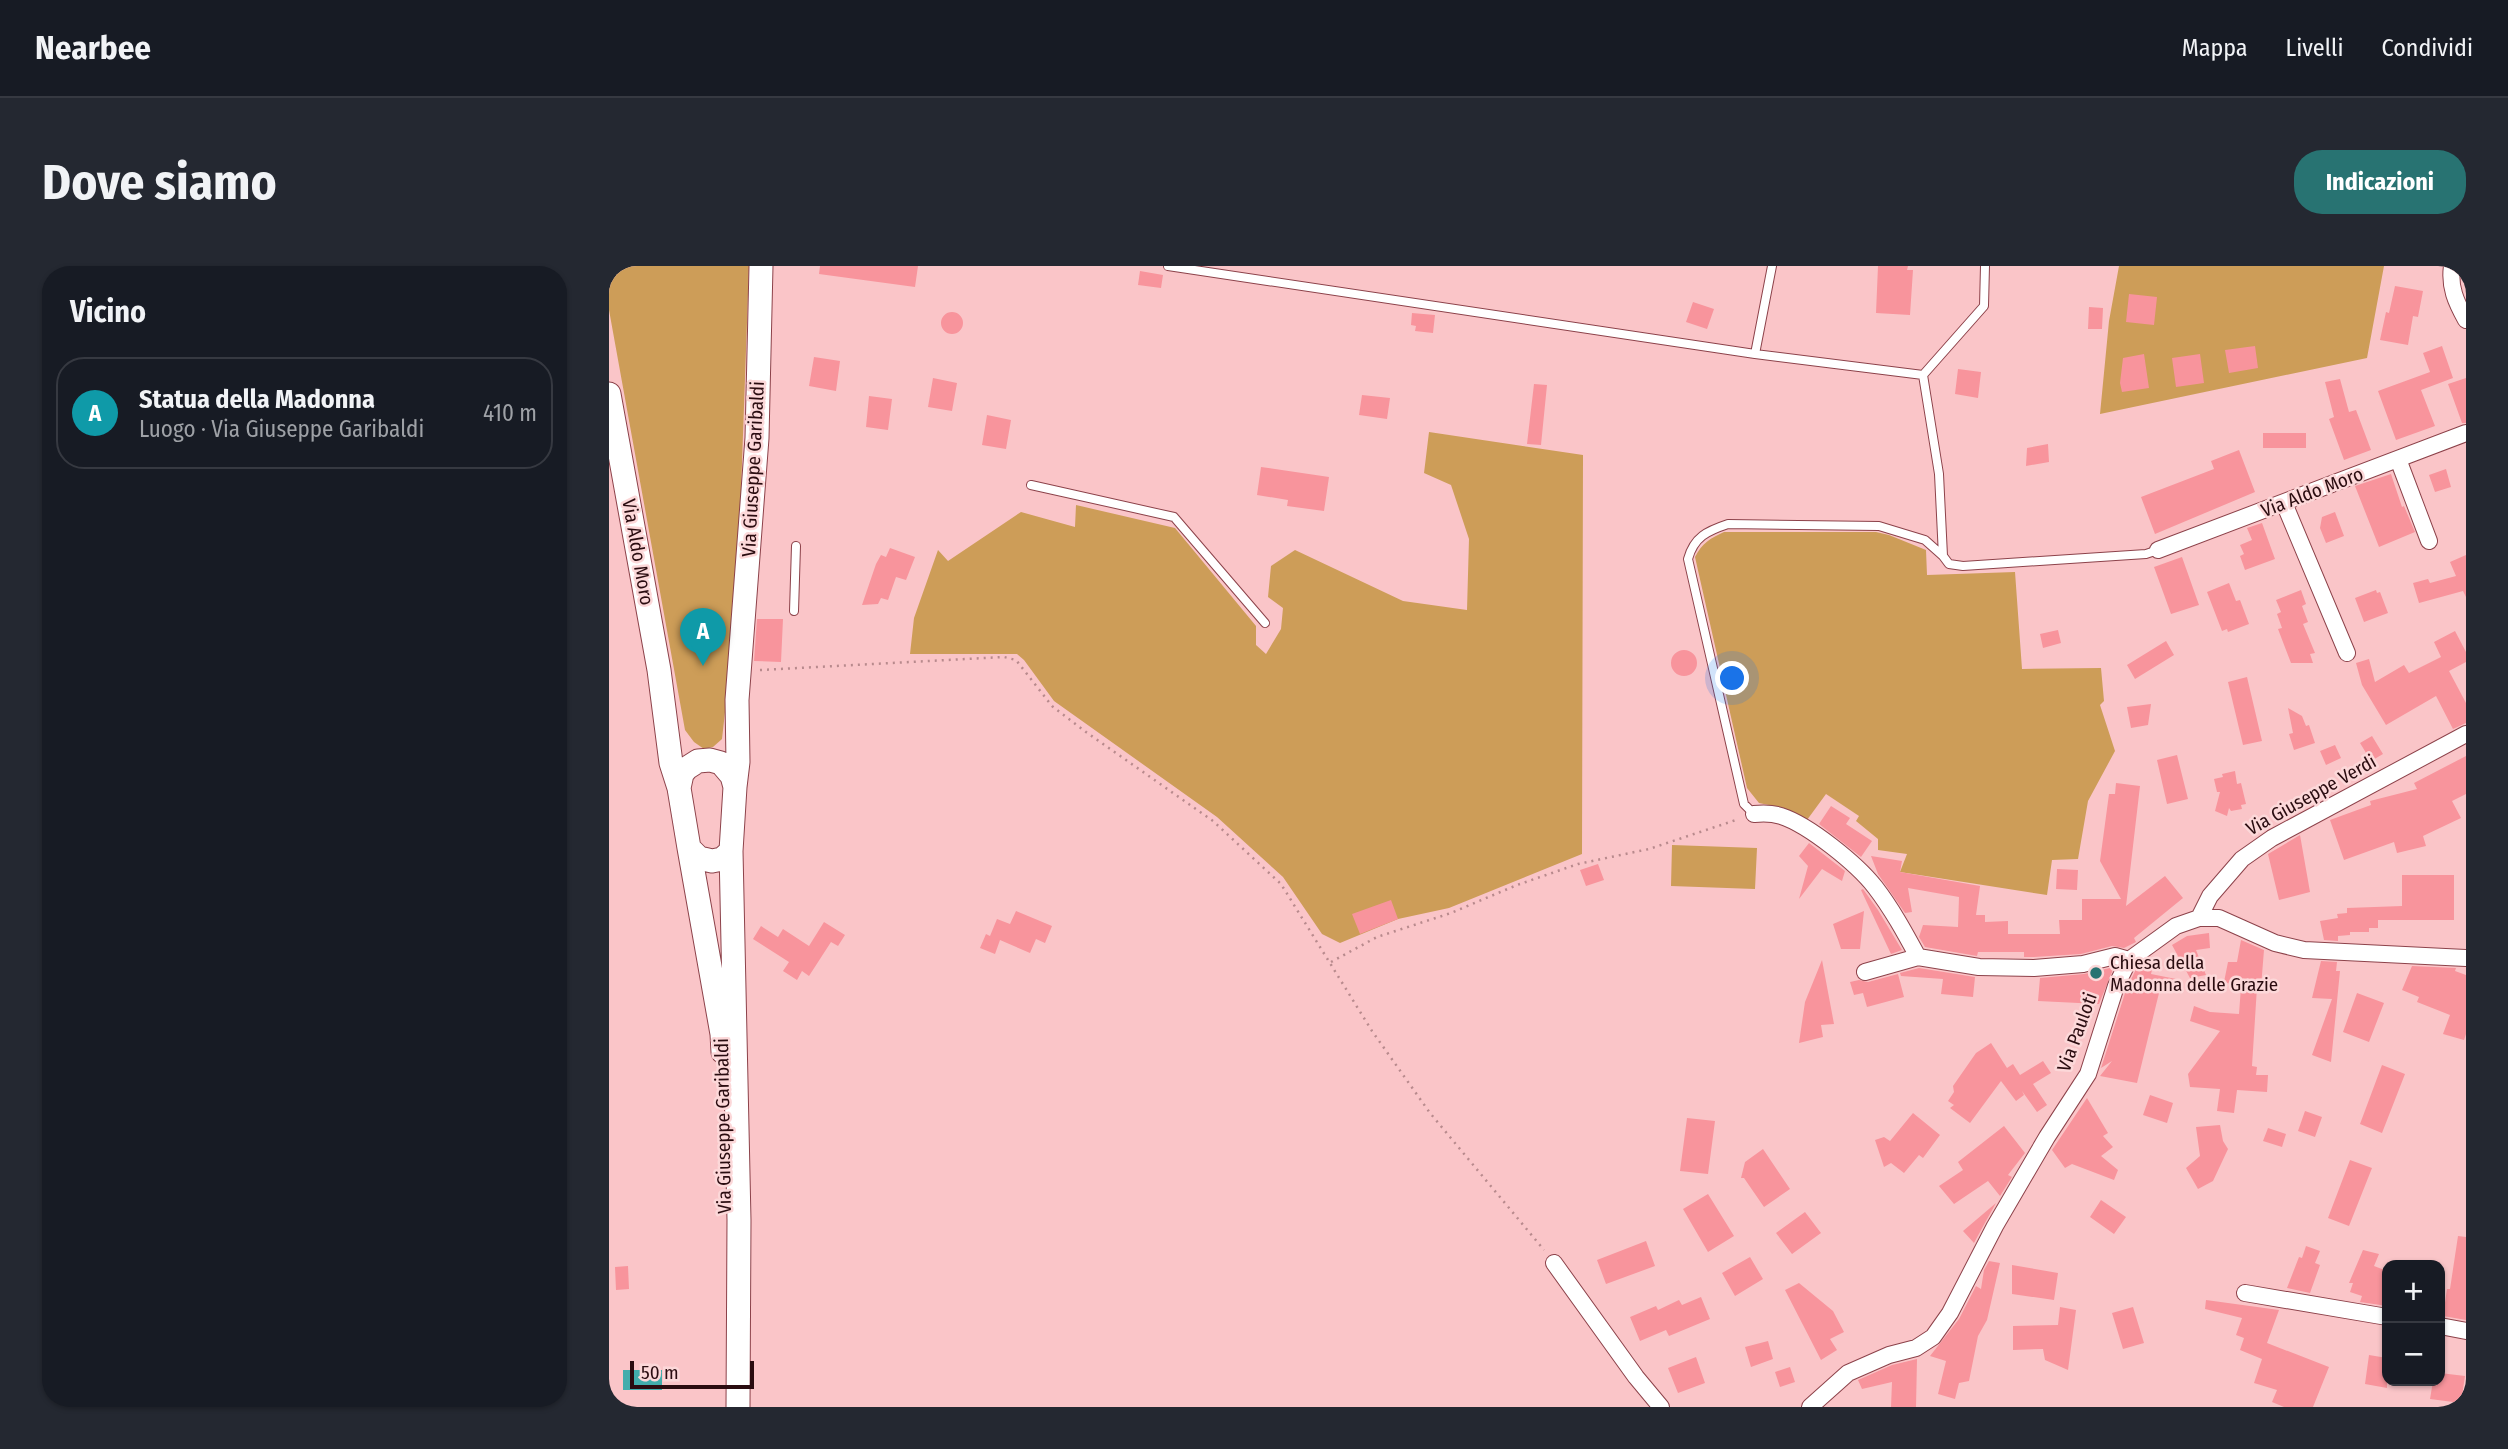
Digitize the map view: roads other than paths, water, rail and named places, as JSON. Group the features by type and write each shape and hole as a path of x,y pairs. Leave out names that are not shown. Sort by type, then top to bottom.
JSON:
{"main road":[{"name":"Via Giuseppe Garibaldi","path":"735,1407 739,1220 731,852 739,762 739,672 757,438 761,266"},
{"name":"Via Aldo Moro","path":"609,394 659,670"},
{"name":"Via Giuseppe Garibaldi","path":"659,670 671,763 679,788 722,1034 724,1213 735,1407"},
{"path":"659,670 679,736 688,749 727,768 735,787"},
{"path":"679,788 682,774 687,768 707,760 721,749 726,740 739,672"},
{"path":"689,848 699,858 712,861 722,859 731,852"}],"street":[{"path":"2452,266 2450,282 2466,320"},
{"name":"Via Aldo Moro","path":"2158,550 2466,433"},
{"path":"2398,459 2429,541"},
{"path":"2284,503 2347,653"},
{"name":"Via Giuseppe Verdi","path":"2199,918 2210,896 2242,859 2272,838 2466,734"},
{"path":"1754,814 1782,816 1812,833 1859,868 1876,889 1918,957"},
{"path":"2199,918 2219,918 2275,943 2304,950 2466,958"},
{"name":"Via Pauloti","path":"1810,1407 1848,1373 1889,1355 1916,1348 1933,1337 1950,1313 1995,1226 2047,1137 2088,1074 2108,1006 2129,960 2176,926 2199,918"},
{"path":"1865,972 1918,957 1979,967 2033,968 2083,964 2115,956 2129,960"},
{"path":"1554,1263 1636,1377 1661,1407"},
{"path":"2245,1293 2382,1316"},
{"path":"2445,1327 2466,1331"}],"lane":[{"path":"1168,266 1755,354 1923,375"},
{"path":"1755,354 1772,266"},
{"path":"1923,375 1984,306 1985,266"},
{"path":"1923,375 1940,474 1943,556"},
{"path":"1031,485 1174,517 1265,623"},
{"path":"1754,814 1744,804 1688,559 1692,544 1706,532 1728,524 1879,526 1924,540 1949,564 1963,565 2146,554 2158,550"},
{"path":"794,611 796,546"}],"water":[{"path":"623,1370 662,1370 662,1390 623,1390"}],"place":[{"name":"Statua della Madonna","path":"703,666"},
{"name":"Chiesa della Madonna delle Grazie","path":"2096,973"}]}
